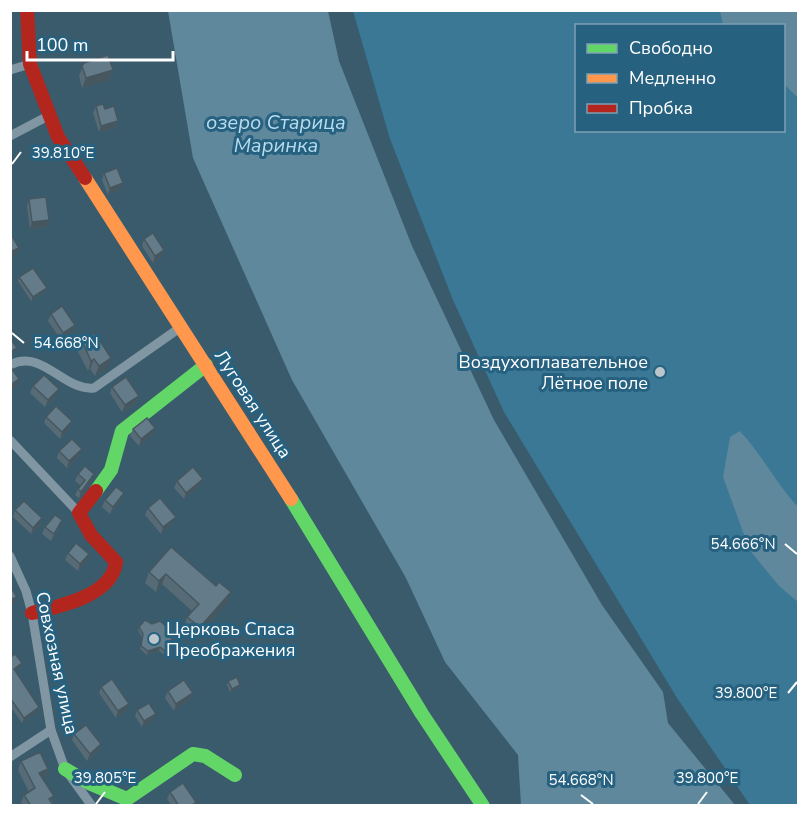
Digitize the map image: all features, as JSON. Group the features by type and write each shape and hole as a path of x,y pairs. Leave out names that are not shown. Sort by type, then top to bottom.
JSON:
{"street":[{"name":"Луговая улица","path":"27,10 30,64 58,137 254,438 422,714 483,806"},
{"path":"10,70 30,64"},
{"path":"10,136 50,115"},
{"path":"10,365 20,360 44,365 74,386 94,388 182,327"},
{"path":"79,513 111,470 122,431 206,365"},
{"path":"10,440 79,513 91,535 116,562 115,573 108,582 75,602 32,614"},
{"name":"Совхозная улица","path":"10,556 26,591 32,614 51,730 65,769 92,806"},
{"path":"10,757 51,730"},
{"path":"65,769 89,783 128,799 193,754 205,756 235,775"}],"shaded area":[{"name":"Воздухоплавательное Лётное поле","path":"353,11 798,11 798,805 750,805 677,698 504,412 453,300 390,139"}],"water":[{"name":"озеро Старица Маринка","path":"168,11 328,11 339,61 412,246 494,420 602,605 663,692 668,723 735,805 521,805 518,755 445,662 406,578 292,380 193,158"},
{"path":"720,11 798,11 798,98 785,85 785,24 723,24"},
{"path":"740,431 798,507 798,602 779,586 752,553 723,477 730,437"}],"building":[{"path":"108,55 113,70 86,78 82,66 84,63"},
{"path":"103,104 105,109 114,106 118,121 101,126 96,106"},
{"path":"117,168 123,183 110,188 104,173"},
{"path":"46,197 49,220 32,222 29,199"},
{"path":"10,233 19,248 10,252"},
{"path":"153,233 164,250 155,256 144,239"},
{"path":"33,268 47,288 33,297 19,277"},
{"path":"62,306 75,325 63,333 51,314"},
{"path":"95,333 111,358 99,366 94,359 91,361 82,341"},
{"path":"10,338 17,348 10,352"},
{"path":"10,366 19,379 10,385"},
{"path":"44,375 59,389 48,400 33,386"},
{"path":"126,377 139,396 125,405 112,387"},
{"path":"56,406 72,421 62,432 46,417"},
{"path":"147,418 155,428 141,439 133,429"},
{"path":"72,439 82,449 69,461 59,451"},
{"path":"85,466 94,474 81,492 78,489 85,480 78,474"},
{"path":"193,467 203,479 186,493 177,481"},
{"path":"116,487 124,493 113,507 105,500"},
{"path":"160,498 176,517 163,527 148,508"},
{"path":"24,501 42,518 33,528 15,510"},
{"path":"55,515 62,520 54,534 45,527"},
{"path":"76,543 89,554 80,564 68,553"},
{"path":"171,547 216,586 219,582 231,592 200,627 187,617 199,604 166,574 159,581 149,572"},
{"path":"10,586 17,597 10,600"},
{"name":"Церковь Спаса Преображения","path":"145,620 152,624 160,621 169,629 167,632 173,641 165,651 160,647 148,651 141,646 143,634 139,627"},
{"path":"15,654 22,663 14,669 39,707 24,718 10,698 10,658"},
{"path":"237,677 240,685 232,689 228,681"},
{"path":"112,679 129,704 118,711 101,687"},
{"path":"184,680 193,693 176,704 168,691"},
{"path":"149,703 156,714 144,721 137,710"},
{"path":"86,725 101,744 90,754 74,734"},
{"path":"40,752 48,769 39,773 54,796 49,799 54,806 31,806 24,795 35,788 21,761"},
{"path":"183,783 196,802 191,806 179,806 170,792"}],"traffic: fast":[{"path":"96,491 111,470 122,431 206,365"},
{"path":"291,499 422,714 483,806"},
{"path":"65,769 89,783 127,799 193,754 205,756 235,775"}],"traffic: slow":[{"path":"85,178 291,499"}],"traffic: jam":[{"path":"27,10 30,64 58,137 85,178"},
{"path":"32,613 83,598 105,583 112,574 116,562 91,535 79,513 96,491"}],"place":[{"name":"Воздухоплавательное Лётное поле","path":"660,372"},
{"name":"Церковь Спаса Преображения","path":"154,639"}]}
